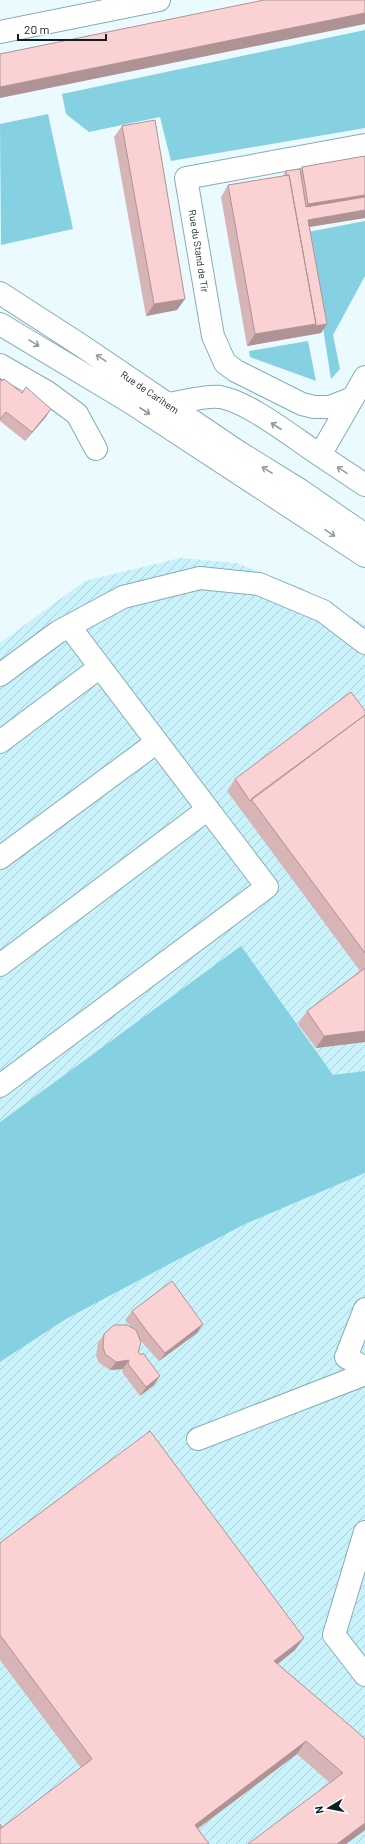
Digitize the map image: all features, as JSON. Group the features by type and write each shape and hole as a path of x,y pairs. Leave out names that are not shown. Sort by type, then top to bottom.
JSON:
{"main road":[{"path":"0,32 102,5 159,0"},
{"name":"Rue du Stand de Tir","path":"353,398 344,403 330,407 314,407 302,404 236,372 224,363 213,336 186,178 365,145"},
{"name":"Rue de Carihem","path":"0,293 82,346 237,451 300,490 365,535"},
{"name":"Rue de Carihem","path":"0,324 130,402 365,556"},
{"path":"0,365 47,392 77,414 96,449"},
{"path":"320,455 365,377"},
{"path":"168,404 218,396 233,400 261,416 365,486"},
{"path":"0,675 69,626 123,597 200,578 259,584 323,612 365,642"},
{"path":"0,1086 267,887 69,626"},
{"path":"0,742 100,667"},
{"path":"0,858 157,742"},
{"path":"0,965 208,809"},
{"path":"365,1309 346,1357 365,1368"},
{"path":"198,1439 365,1374"},
{"path":"365,1532 334,1635 365,1675"}],"shaded area":[{"path":"365,30 365,128 171,161 160,117 89,132 66,114 62,94"},
{"path":"48,114 73,229 1,245 0,124"},
{"path":"365,221 365,276 333,335 340,369 331,379 308,232"},
{"path":"308,341 316,381 250,357 249,351"},
{"path":"180,558 236,563 302,588 365,625 365,1071 333,1076 241,947 0,1122 0,643 85,581"},
{"path":"241,946 333,1075 365,1071 365,1173 245,1224 66,1319 0,1362 0,1122"},
{"path":"365,1173 365,1844 0,1844 0,1362 66,1319 245,1224"}],"building":[{"path":"264,0 365,0 365,13 0,87 0,54"},
{"path":"155,120 185,299 154,304 122,126"},
{"path":"365,156 365,195 308,204 302,167"},
{"path":"300,169 306,207 365,197 365,210 308,220 327,324 314,326 316,324 289,175 287,176 286,171"},
{"path":"289,175 316,324 255,334 228,185"},
{"path":"0,379 2,381 4,379 22,393 26,387 51,409 32,432 6,412 0,419"},
{"path":"351,692 365,711 365,715 250,801 235,779"},
{"path":"365,715 365,953 251,799"},
{"path":"365,968 365,1031 324,1036 307,1011"},
{"path":"172,1281 203,1324 165,1353 132,1311"},
{"path":"114,1325 127,1325 136,1330 141,1342 138,1352 141,1355 143,1353 160,1376 146,1387 128,1364 129,1360 116,1362 105,1354 103,1347 104,1334"},
{"path":"150,1431 304,1638 274,1661 365,1739 365,1823 337,1844 248,1844 343,1773 306,1741 195,1825 209,1844 0,1844 0,1829 92,1759 0,1635 0,1543"}]}
